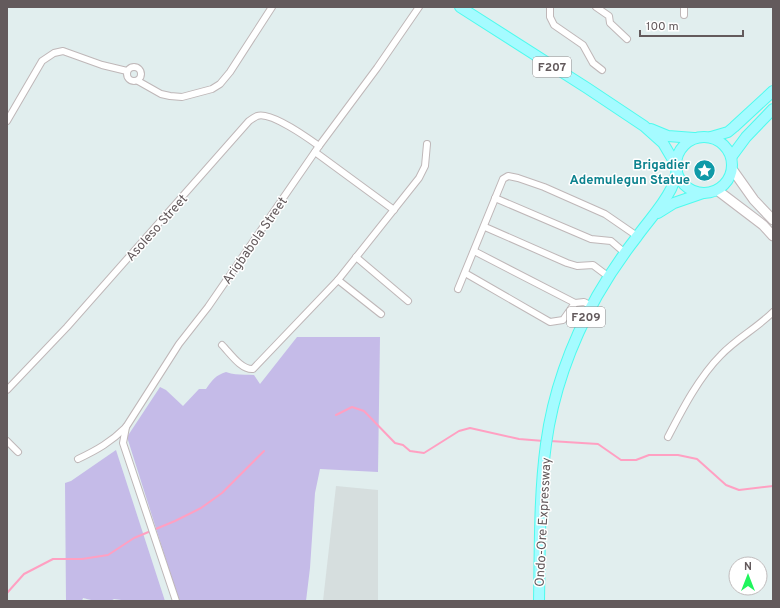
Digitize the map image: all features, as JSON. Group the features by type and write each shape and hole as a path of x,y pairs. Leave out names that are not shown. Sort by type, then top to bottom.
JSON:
{"main road":[{"name":"F207","path":"460,7 644,126 663,143 676,168"},
{"path":"694,138 711,137 728,132 773,91"},
{"path":"732,156 756,125 773,109"},
{"name":"F207","path":"644,126 668,136 694,138"},
{"path":"711,137 724,144 732,156 732,169 727,181 717,190 763,226 773,236"},
{"name":"F209","path":"592,306 625,253 655,215 672,188 677,159 683,146 694,138"},
{"path":"676,168 680,180 686,186 694,191 703,193"},
{"path":"732,169 754,200 773,220"},
{"name":"F209","path":"655,215 674,203 717,190"},
{"name":"Ondo-Ore Expressway","path":"538,601 543,475 547,439 566,364 592,306"}],"street":[{"path":"127,71 127,77 129,80 132,82 138,81 160,94 182,97 212,89 220,84 230,72 272,7"},
{"name":"Arigbabola Street","path":"78,459 103,447 126,427 179,344 208,307 315,152 377,68 419,7"},
{"path":"550,7 550,17 554,25 583,45 593,63 602,70"},
{"path":"596,7 609,16 610,23 627,39"},
{"path":"684,7 684,15"},
{"path":"7,121 42,61 54,53 64,51 102,65 127,71 134,67 140,69 142,75 138,81"},
{"name":"Asoleso Street","path":"7,390 77,315 249,121 258,115 266,116 280,121 320,146"},
{"path":"222,345 248,370 253,369 338,280 419,178 424,166 428,144"},
{"path":"315,152 394,210"},
{"path":"458,289 485,227 503,179 508,176 544,187 605,214 637,236"},
{"path":"495,198 591,239 611,241 625,253"},
{"path":"485,227 567,263 577,266 593,265 609,277"},
{"path":"474,251 576,303 584,302 592,306"},
{"path":"356,257 408,301"},
{"path":"465,273 550,322 563,320 576,303"},
{"path":"338,280 381,314"},
{"path":"668,438 702,378 721,355 773,312"},
{"path":"126,427 123,443 176,601"},
{"path":"7,441 18,452"}],"shaded area":[{"path":"297,337 380,337 378,472 320,469 315,493 310,568 306,601 179,601 127,437 160,387 166,390 183,406 199,389 206,389 214,378 226,372 254,375 260,384"},
{"path":"116,450 165,601 129,601 114,599 103,602 83,598 82,601 66,601 65,483 71,481"},
{"path":"336,486 378,490 378,601 323,601"}],"waterway":[{"path":"336,415 352,407 364,411 395,443 403,445 410,451 424,453 459,431 470,428 519,439 544,441"},
{"path":"550,441 598,444 621,460 636,460 649,455 678,455 697,459 726,485 739,490 773,486"},
{"path":"7,593 24,574 53,559 82,559 108,555 134,538 175,521 201,508 222,493 264,451"}],"place":[{"name":"Brigadier Ademulegun Statue","path":"705,171"}]}
